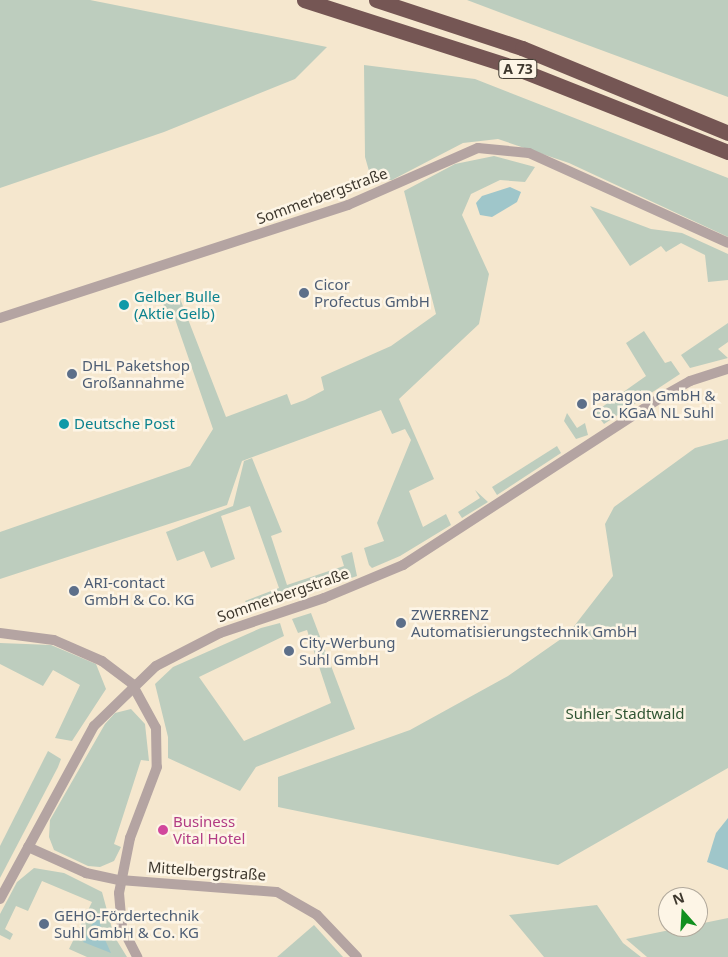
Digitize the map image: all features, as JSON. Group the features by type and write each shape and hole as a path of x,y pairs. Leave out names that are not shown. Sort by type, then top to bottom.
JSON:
{"highway":[{"name":"A 73","path":"304,0 513,66 728,152"},
{"name":"A 73","path":"376,0 522,48 728,133"}],"street":[{"name":"Sommerbergstraße","path":"0,318 348,205 478,148 529,152 728,243"},
{"name":"Sommerbergstraße","path":"0,899 94,726 132,684 200,642 403,565 665,395 690,381 728,369"},
{"path":"0,633 54,640 77,648 132,684 156,728 159,749 157,767 130,838 120,880 122,927 137,957"},
{"name":"Mittelbergstraße","path":"28,847 86,873 120,880 277,892 317,915 358,957"}],"green space":[{"path":"0,0 90,0 327,47 295,79 164,132 0,188"},
{"path":"467,0 728,0 728,97 555,33"},
{"path":"364,65 475,79 728,178 728,237 569,163 498,139 463,143 392,180 379,180 369,171 365,157"},
{"path":"494,156 535,167 525,182 500,180 471,194 462,215 489,274 479,324 399,399 434,479 409,491 423,527 446,514 451,525 400,556 372,568 369,565 364,548 384,541 377,523 411,440 405,429 392,434 381,410 242,461 227,505 0,579 0,532 190,466 213,429 174,316 163,305 179,296 226,417 287,394 291,405 305,400 324,390 321,377 391,346 436,314 404,191 455,164"},
{"path":"590,206 651,229 682,233 728,254 728,280 708,282 705,255 681,243 666,252 661,246 630,266"},
{"path":"728,323 728,342 718,349 728,358 690,368 681,355"},
{"path":"644,331 665,363 671,361 680,374 604,424 595,412 646,376 626,343"},
{"path":"567,413 577,428 585,423 588,435 576,439 564,421"},
{"name":"Suhler Stadtwald","path":"728,439 728,768 558,865 278,807 278,777 410,730 508,676 568,634 613,576 605,524 614,507 695,448"},
{"path":"557,446 561,453 497,495 492,487"},
{"path":"252,458 282,532 271,536 287,585 344,566 341,556 352,552 357,576 251,612 245,601 279,588 250,506 221,516 235,559 211,568 204,551 177,561 166,532 233,506 244,461"},
{"path":"475,490 488,502 462,518 458,512 480,498"},
{"path":"311,613 355,729 256,767 240,791 168,758 168,737 155,684 173,667 261,628 280,623 284,636 199,677 244,741 331,703 307,630 298,633 292,619"},
{"path":"0,643 51,645 96,664 106,689 72,741 55,738 80,685 53,670 43,686 0,664"},
{"path":"131,709 145,724 149,761 141,760 114,844 121,847 114,861 100,867 88,866 54,850 49,837 50,820 105,724 115,713"},
{"path":"48,751 61,759 58,767 0,878 0,846"},
{"path":"34,868 64,873 102,892 114,936 127,957 87,957 69,949 92,902 42,881 28,911 16,906 5,929 13,934 10,940 0,935 0,914 17,882"},
{"path":"597,905 623,943 641,957 544,957 509,915"},
{"path":"728,918 728,957 647,957 626,939 658,932 658,937 708,937 708,922"},
{"path":"314,925 343,957 277,957"}],"water":[{"path":"510,187 521,192 517,202 492,217 480,215 476,203 482,196"},
{"path":"728,818 728,870 707,862 716,833"},
{"path":"98,913 102,933 111,953 83,942"}],"place":[{"name":"Cicor Profectus GmbH","path":"304,293"},
{"name":"Gelber Bulle (Aktie Gelb)","path":"124,305"},
{"name":"DHL Paketshop Großannahme","path":"72,374"},
{"name":"paragon GmbH & Co. KGaA NL Suhl","path":"582,404"},
{"name":"Deutsche Post","path":"64,424"},
{"name":"ARI-contact GmbH & Co. KG","path":"74,591"},
{"name":"ZWERRENZ Automatisierungstechnik GmbH","path":"401,623"},
{"name":"City-Werbung Suhl GmbH","path":"289,651"},
{"name":"Business Vital Hotel","path":"163,830"},
{"name":"GEHO-Fördertechnik Suhl GmbH & Co. KG","path":"44,924"}]}
